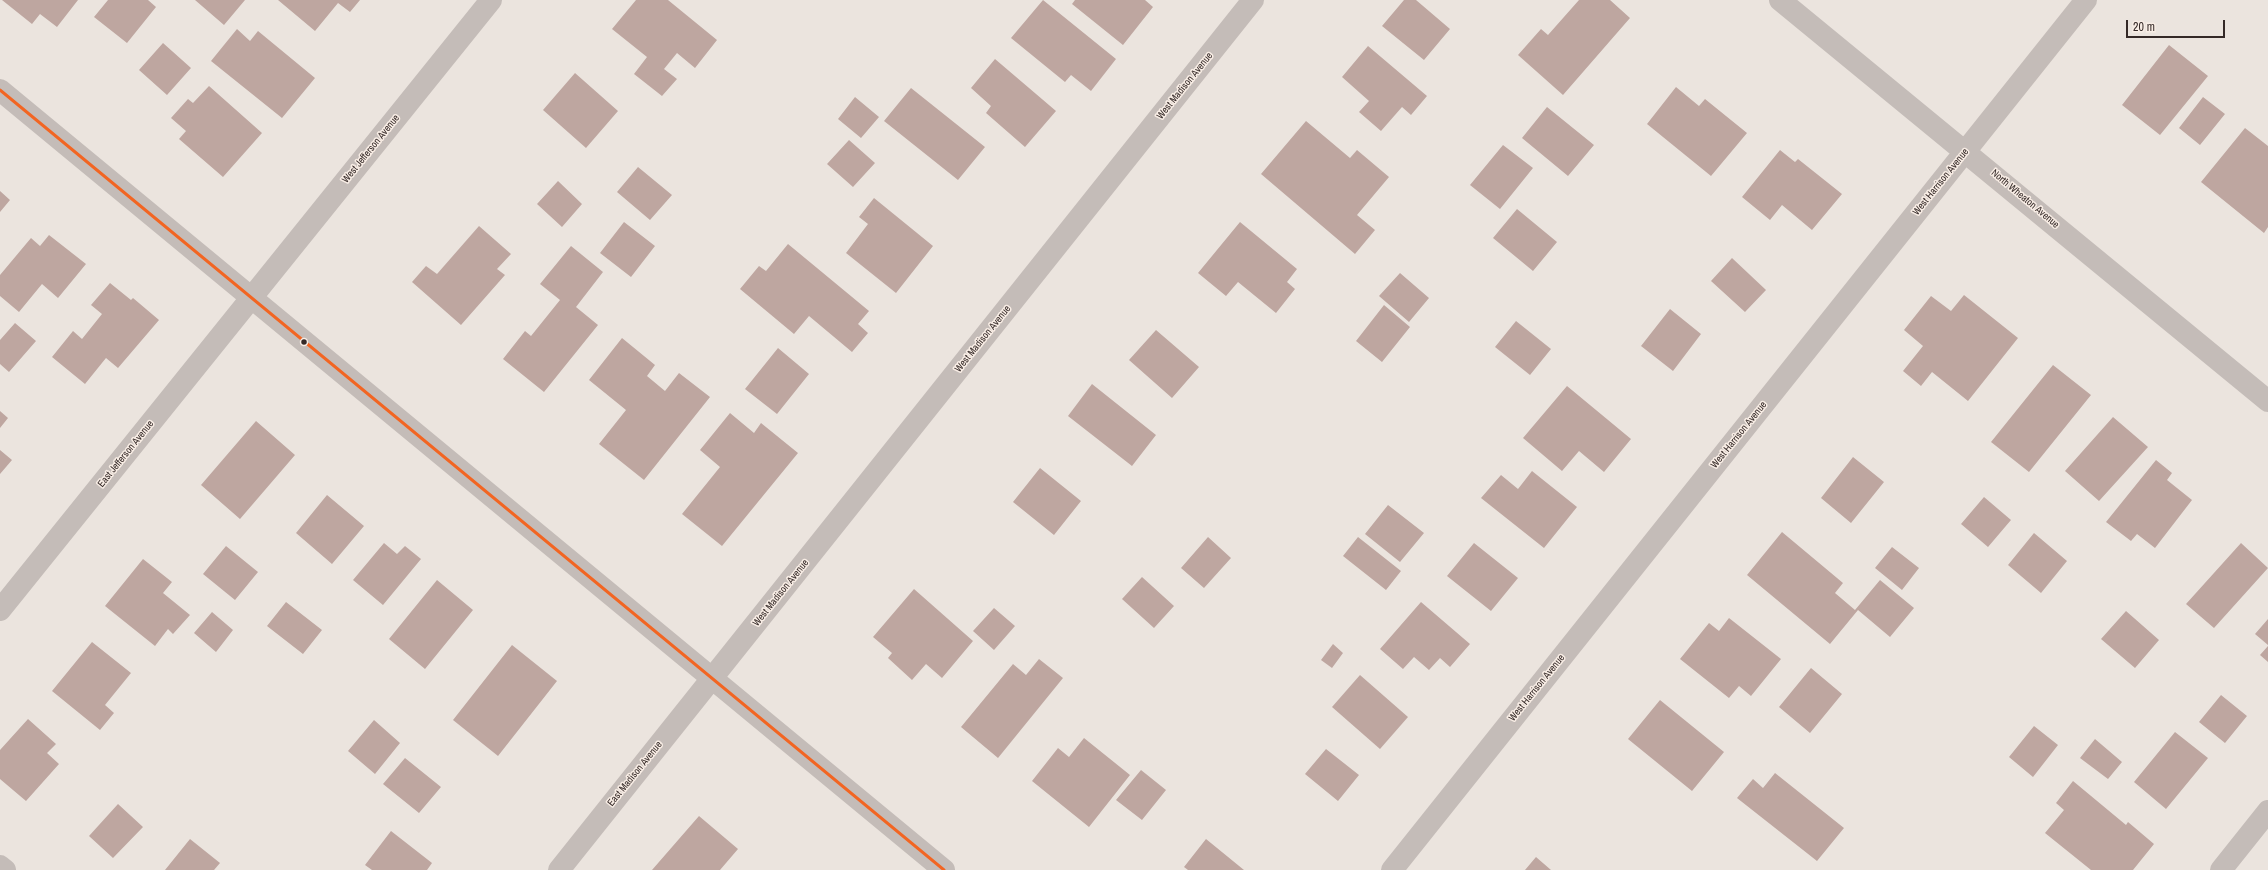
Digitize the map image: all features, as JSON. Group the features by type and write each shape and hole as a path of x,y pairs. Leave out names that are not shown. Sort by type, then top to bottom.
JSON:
{"street":[{"name":"West Jefferson Avenue","path":"252,298 491,0"},
{"name":"West Madison Avenue","path":"712,678 1254,0"},
{"name":"North Wheaton Avenue","path":"1780,0 1966,151 2268,401"},
{"name":"West Harrison Avenue","path":"1392,870 2086,0"},
{"path":"0,90 944,870"},
{"name":"East Jefferson Avenue","path":"0,610 252,298"},
{"name":"East Madison Avenue","path":"558,870 712,678"},
{"path":"2221,870 2268,811"},
{"path":"0,866 5,870"}],"building":[{"path":"2,0 78,0 57,27 40,14 32,24"},
{"path":"108,0 148,0 156,7 127,43 94,17"},
{"path":"195,0 245,0 224,25"},
{"path":"278,0 360,0 350,12 338,3 315,31"},
{"path":"636,0 668,0 717,40 695,68 677,53 664,69 677,79 662,96 634,74 647,57 612,29"},
{"path":"1043,0 1116,59 1091,91 1071,75 1065,82 1011,38"},
{"path":"1075,0 1145,0 1153,7 1123,45 1072,4"},
{"path":"1404,0 1416,0 1450,29 1424,60 1382,26"},
{"path":"1579,0 1610,0 1630,18 1563,95 1518,55 1541,29 1548,35"},
{"path":"237,29 250,41 258,31 315,78 282,118 211,61"},
{"path":"163,43 191,68 167,95 139,70"},
{"path":"2169,45 2208,76 2160,135 2122,105"},
{"path":"1368,46 1427,96 1411,115 1402,107 1381,131 1359,112 1369,101 1342,77"},
{"path":"995,59 1056,111 1025,147 986,113 991,106 971,88"},
{"path":"575,73 618,111 586,148 543,110"},
{"path":"209,86 262,133 223,177 179,139 186,131 171,118 188,99 193,103"},
{"path":"1676,87 1699,106 1705,99 1747,133 1711,176 1647,124"},
{"path":"911,88 985,147 958,180 884,121"},
{"path":"855,97 879,117 861,138 838,119"},
{"path":"2203,97 2225,114 2200,145 2179,128"},
{"path":"1547,107 1594,145 1568,176 1522,138"},
{"path":"1306,121 1350,158 1357,150 1389,177 1357,215 1375,230 1355,254 1261,174"},
{"path":"2245,128 2268,146 2268,227 2264,233 2201,182"},
{"path":"849,140 875,163 853,187 827,164"},
{"path":"1503,145 1533,168 1500,209 1470,185"},
{"path":"1780,150 1795,162 1798,159 1842,194 1812,230 1782,205 1770,220 1742,197"},
{"path":"638,167 672,195 650,220 617,192"},
{"path":"558,181 582,204 562,227 537,204"},
{"path":"0,191 10,200 0,212"},
{"path":"874,198 933,246 896,293 846,253 868,224 859,217"},
{"path":"1517,209 1557,242 1533,271 1493,238"},
{"path":"624,222 655,246 631,277 600,253"},
{"path":"1240,222 1297,269 1287,282 1295,289 1276,313 1238,282 1226,296 1198,273"},
{"path":"479,226 511,254 497,269 505,275 461,325 412,282 426,266 437,274"},
{"path":"49,235 86,264 58,298 42,284 19,312 0,296 0,275 31,238 40,246"},
{"path":"788,244 869,311 858,324 868,333 852,352 809,316 794,334 740,289 759,266 766,271"},
{"path":"571,246 603,272 576,307 598,325 544,392 503,359 525,331 531,336 560,300 540,284"},
{"path":"1732,258 1766,290 1745,312 1711,281"},
{"path":"1400,273 1429,298 1409,322 1379,296"},
{"path":"110,283 131,300 133,298 159,320 118,368 106,358 85,384 52,357 73,331 82,339 102,314 91,305"},
{"path":"1964,295 2018,338 1968,401 1932,372 1921,386 1903,371 1923,346 1904,330 1931,296 1951,311"},
{"path":"1384,305 1410,327 1382,362 1356,341"},
{"path":"1670,309 1701,334 1673,371 1641,346"},
{"path":"1516,321 1551,349 1530,375 1495,347"},
{"path":"15,323 36,341 9,372 0,364 0,340"},
{"path":"1156,330 1199,367 1172,398 1129,360"},
{"path":"622,338 655,365 647,376 665,391 679,373 710,397 644,480 599,444 626,410 589,380"},
{"path":"778,348 809,374 777,414 745,389"},
{"path":"2053,365 2091,395 2029,472 1991,442"},
{"path":"1092,384 1156,435 1132,466 1068,416"},
{"path":"1567,386 1631,439 1604,472 1579,451 1562,471 1523,438"},
{"path":"0,411 8,418 0,428"},
{"path":"730,413 754,433 761,423 798,453 722,546 682,514 720,467 700,450"},
{"path":"2113,417 2148,447 2099,501 2065,471"},
{"path":"256,421 295,455 240,519 201,485"},
{"path":"0,450 12,460 0,474"},
{"path":"1853,457 1884,482 1851,523 1821,498"},
{"path":"2156,460 2172,473 2167,480 2192,500 2155,548 2137,534 2131,541 2106,522"},
{"path":"1040,468 1081,501 1054,535 1013,502"},
{"path":"1532,471 1577,507 1544,548 1481,498 1501,475 1518,489"},
{"path":"327,495 364,526 332,564 296,533"},
{"path":"1984,497 2011,520 1988,547 1961,524"},
{"path":"1388,505 1424,533 1400,562 1365,534"},
{"path":"1782,532 1843,583 1835,593 1855,610 1880,580 1914,608 1890,637 1858,610 1830,644 1747,575"},
{"path":"2034,533 2067,561 2041,593 2008,565"},
{"path":"1208,537 1231,558 1204,588 1181,568"},
{"path":"1358,537 1401,571 1386,590 1343,556"},
{"path":"384,543 397,554 405,546 421,559 383,605 353,580"},
{"path":"1474,543 1518,578 1491,611 1447,576"},
{"path":"2241,543 2268,568 2214,628 2186,604"},
{"path":"226,546 258,572 235,600 203,574"},
{"path":"1892,547 1919,568 1902,590 1875,568"},
{"path":"143,559 172,582 163,593 190,615 173,634 168,629 155,646 105,606"},
{"path":"1142,577 1174,606 1154,628 1122,599"},
{"path":"437,580 473,610 425,669 389,639"},
{"path":"914,589 973,641 942,678 926,664 912,680 888,658 892,653 873,637"},
{"path":"286,602 322,630 303,654 267,626"},
{"path":"1421,602 1470,644 1450,667 1440,658 1429,670 1414,657 1403,669 1380,649"},
{"path":"994,608 1015,626 994,650 973,631"},
{"path":"2126,611 2159,640 2135,668 2101,639"},
{"path":"212,612 233,630 216,652 194,633"},
{"path":"1729,618 1781,659 1751,696 1739,686 1729,698 1680,659 1709,623 1719,631"},
{"path":"2268,619 2268,645 2255,634"},
{"path":"92,642 131,673 105,705 114,713 100,730 52,691"},
{"path":"1333,644 1343,653 1332,668 1321,660"},
{"path":"512,645 557,681 498,756 453,720"},
{"path":"2268,646 2268,662 2260,655"},
{"path":"1039,659 1063,678 998,758 961,727 1013,664 1026,675"},
{"path":"1811,668 1842,694 1810,733 1779,707"},
{"path":"1360,675 1408,717 1380,749 1332,707"},
{"path":"2221,695 2247,716 2225,743 2199,722"},
{"path":"1660,700 1724,752 1692,791 1628,739"},
{"path":"28,719 56,744 47,753 59,764 26,801 0,779 0,750"},
{"path":"374,720 400,743 375,774 348,751"},
{"path":"2034,726 2058,745 2033,777 2009,757"},
{"path":"2175,732 2208,758 2166,809 2134,782"},
{"path":"1084,738 1130,775 1089,827 1032,781 1058,748 1069,757"},
{"path":"2095,739 2122,762 2108,779 2080,758"},
{"path":"1326,749 1359,775 1338,801 1305,774"},
{"path":"405,758 441,787 419,813 383,784"},
{"path":"1141,770 1166,790 1142,820 1116,800"},
{"path":"1775,773 1844,828 1817,861 1737,798 1753,779 1763,788"},
{"path":"2073,781 2126,825 2128,822 2154,844 2133,870 2091,870 2045,833 2064,810 2056,803"},
{"path":"118,804 143,827 113,858 89,836"},
{"path":"699,816 738,849 720,870 652,870"},
{"path":"391,831 432,863 427,870 372,870 365,865"},
{"path":"190,839 220,863 214,870 165,870"},
{"path":"1206,839 1244,870 1188,870 1184,867"},
{"path":"1536,857 1551,870 1525,870"}],"transit line":[{"path":"0,90 944,870"}]}
